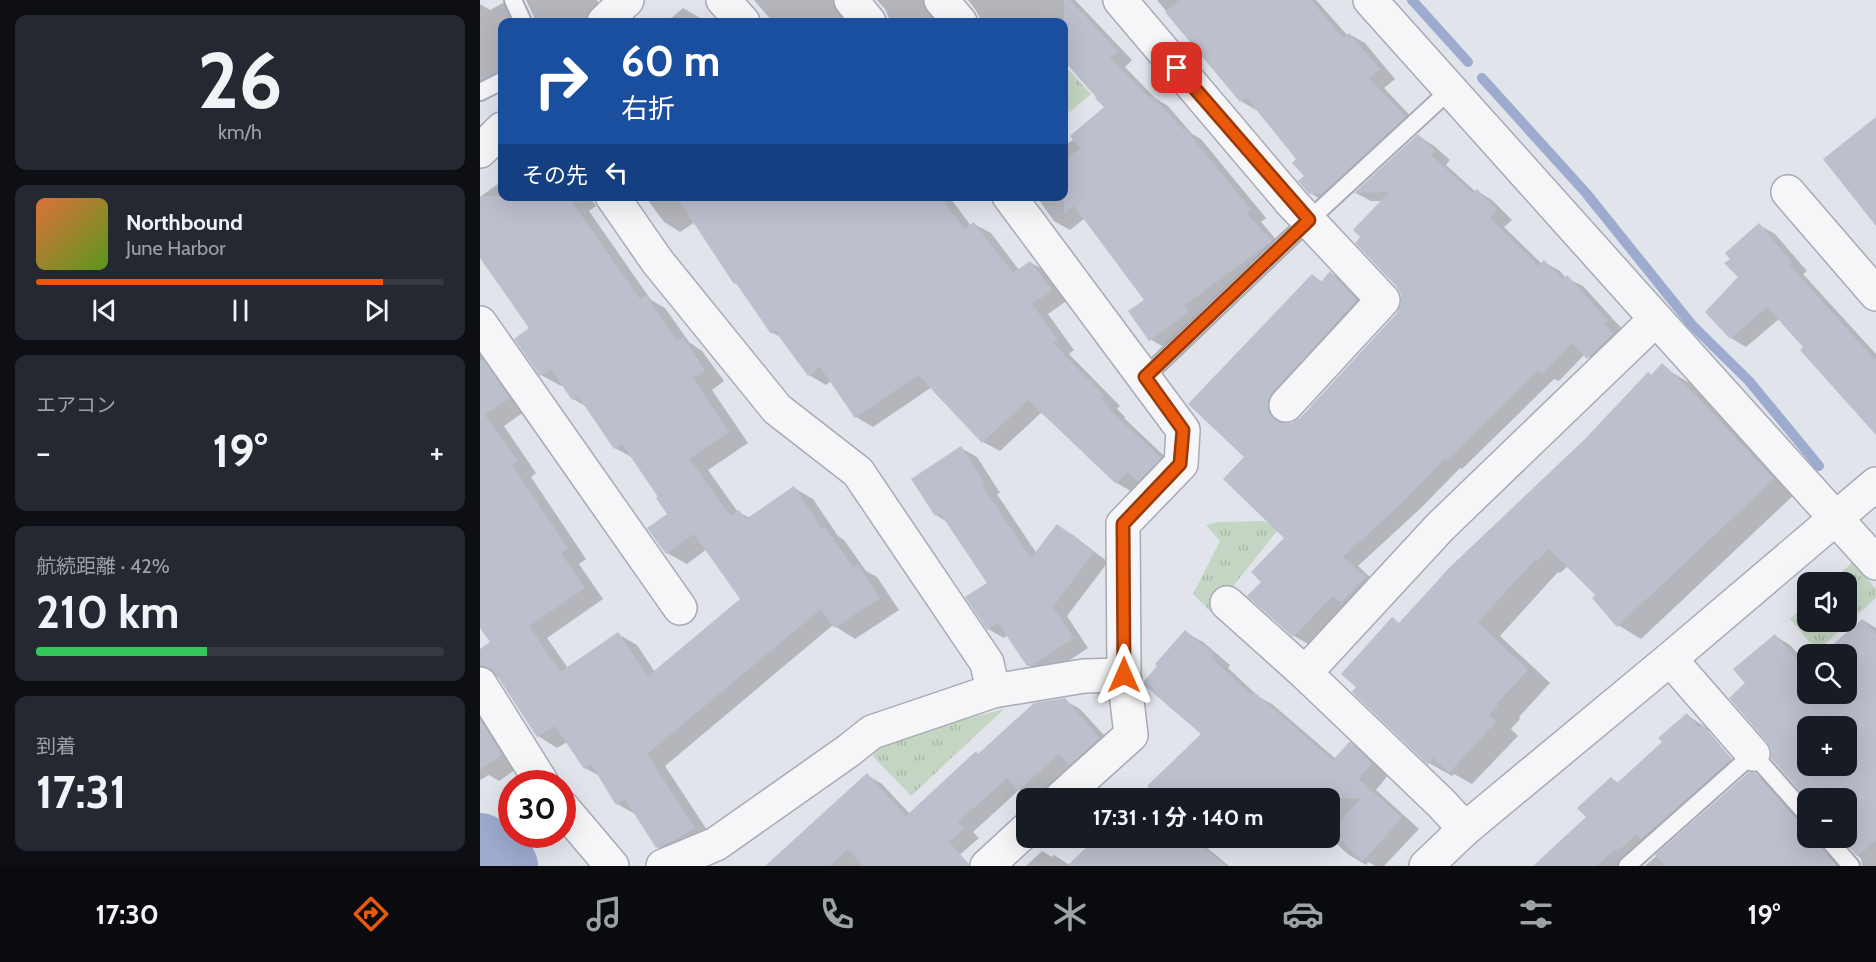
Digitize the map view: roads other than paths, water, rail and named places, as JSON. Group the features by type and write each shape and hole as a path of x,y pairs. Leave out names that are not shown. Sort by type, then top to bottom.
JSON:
{"street":[{"path":"608,18 627,0"},
{"path":"723,0 739,18"},
{"path":"851,0 866,18"},
{"path":"941,0 957,18"},
{"path":"1120,0 1309,220 1383,300 1286,405"},
{"path":"1370,0 1876,563"},
{"path":"480,151 498,133"},
{"path":"1788,192 1876,294"},
{"path":"615,201 657,261 777,409 858,472 987,663 993,691"},
{"path":"1013,201 1183,430 1180,464 1123,524 1124,675 1131,735 1072,788"},
{"path":"1305,673 1440,527 1656,319"},
{"path":"480,323 680,608"},
{"path":"1426,866 1465,829 1876,484"},
{"path":"1227,603 1305,673 1441,803 1465,829"},
{"path":"1670,659 1753,754"},
{"path":"663,866 716,844 872,732 993,691 1084,676 1124,675"},
{"path":"480,684 534,770"},
{"path":"576,824 612,866"},
{"path":"987,866 1016,839"}],"lane":[{"path":"513,0 521,18"},
{"path":"480,92 498,83"},
{"path":"1145,377 1309,220 1451,89"},
{"path":"1632,865 1753,754 1797,804"},
{"path":"1835,848 1851,866"}],"waterway":[{"path":"1412,0 1468,62"},
{"path":"1482,78 1586,193 1692,325 1749,381 1819,466"},
{"path":"480,846 505,866"}]}
